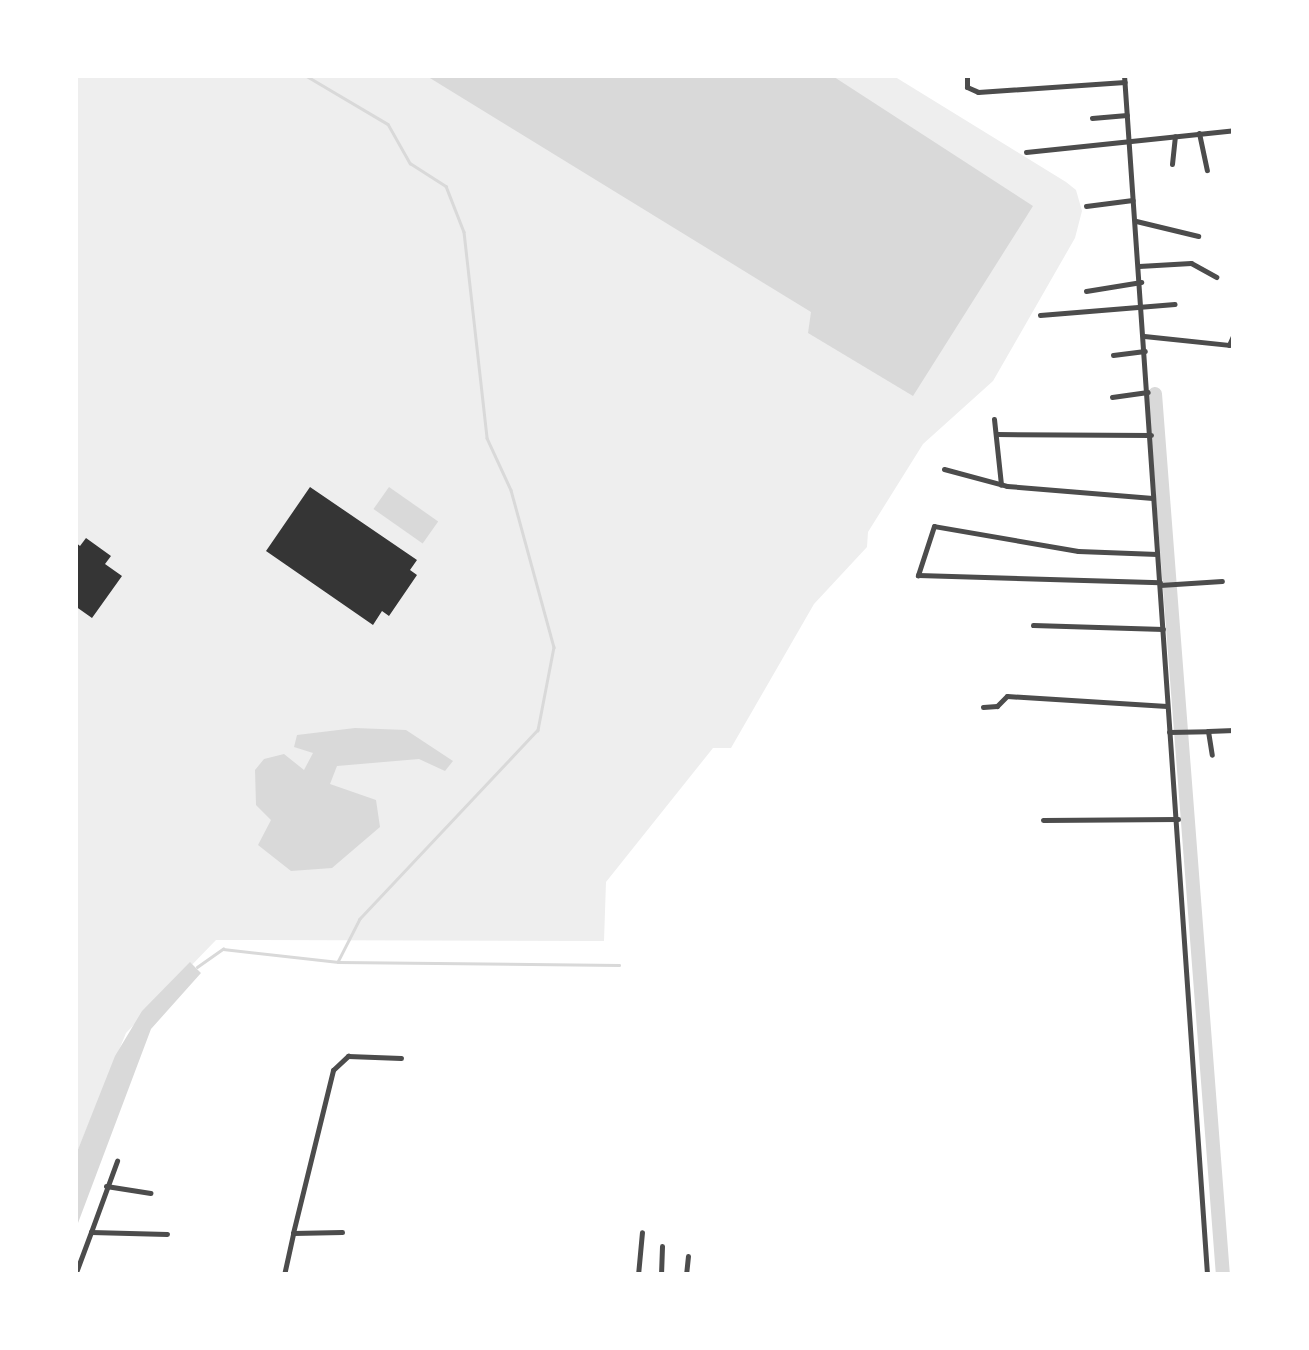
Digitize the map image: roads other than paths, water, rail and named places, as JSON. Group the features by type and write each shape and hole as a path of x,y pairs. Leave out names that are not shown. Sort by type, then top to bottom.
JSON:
{"street":[{"path":"967,75 967,87 978,92 1105,84 1124,79 1146,351 1207,1275"},
{"path":"1092,118 1127,116"},
{"path":"1026,152 1233,130 1234,150"},
{"path":"1199,133 1207,170"},
{"path":"1172,164 1174,136"},
{"path":"1086,206 1133,200"},
{"path":"1136,222 1156,221 1198,236"},
{"path":"1139,266 1191,263 1216,277"},
{"path":"1086,291 1141,282"},
{"path":"1040,315 1176,304"},
{"path":"1144,336 1228,345 1234,334"},
{"path":"1113,355 1146,351"},
{"path":"1112,397 1148,392"},
{"path":"994,418 1002,485"},
{"path":"996,434 1150,435"},
{"path":"944,469 1002,485 1153,498"},
{"path":"1157,554 1134,555 934,526 918,575 1161,584 1222,581"},
{"path":"1033,625 1163,628"},
{"path":"983,707 998,706 1006,696 1167,706"},
{"path":"1169,732 1234,730"},
{"path":"1208,731 1212,755"},
{"path":"1043,820 1178,819"},
{"path":"284,1275 340,1060 402,1058"},
{"path":"1234,1145 1234,1154"},
{"path":"76,1275 118,1161"},
{"path":"106,1186 150,1193"},
{"path":"91,1232 168,1234"},
{"path":"293,1233 342,1232"},
{"path":"638,1275 642,1232"},
{"path":"660,1275 662,1246"},
{"path":"686,1275 688,1256"}],"waterway":[{"path":"305,75 388,124 410,163 446,186 464,232 487,438 511,490 554,647 538,730 360,919 338,962"},
{"path":"1155,394 1223,1275"},
{"path":"197,967 223,949 338,962 619,965"}]}
